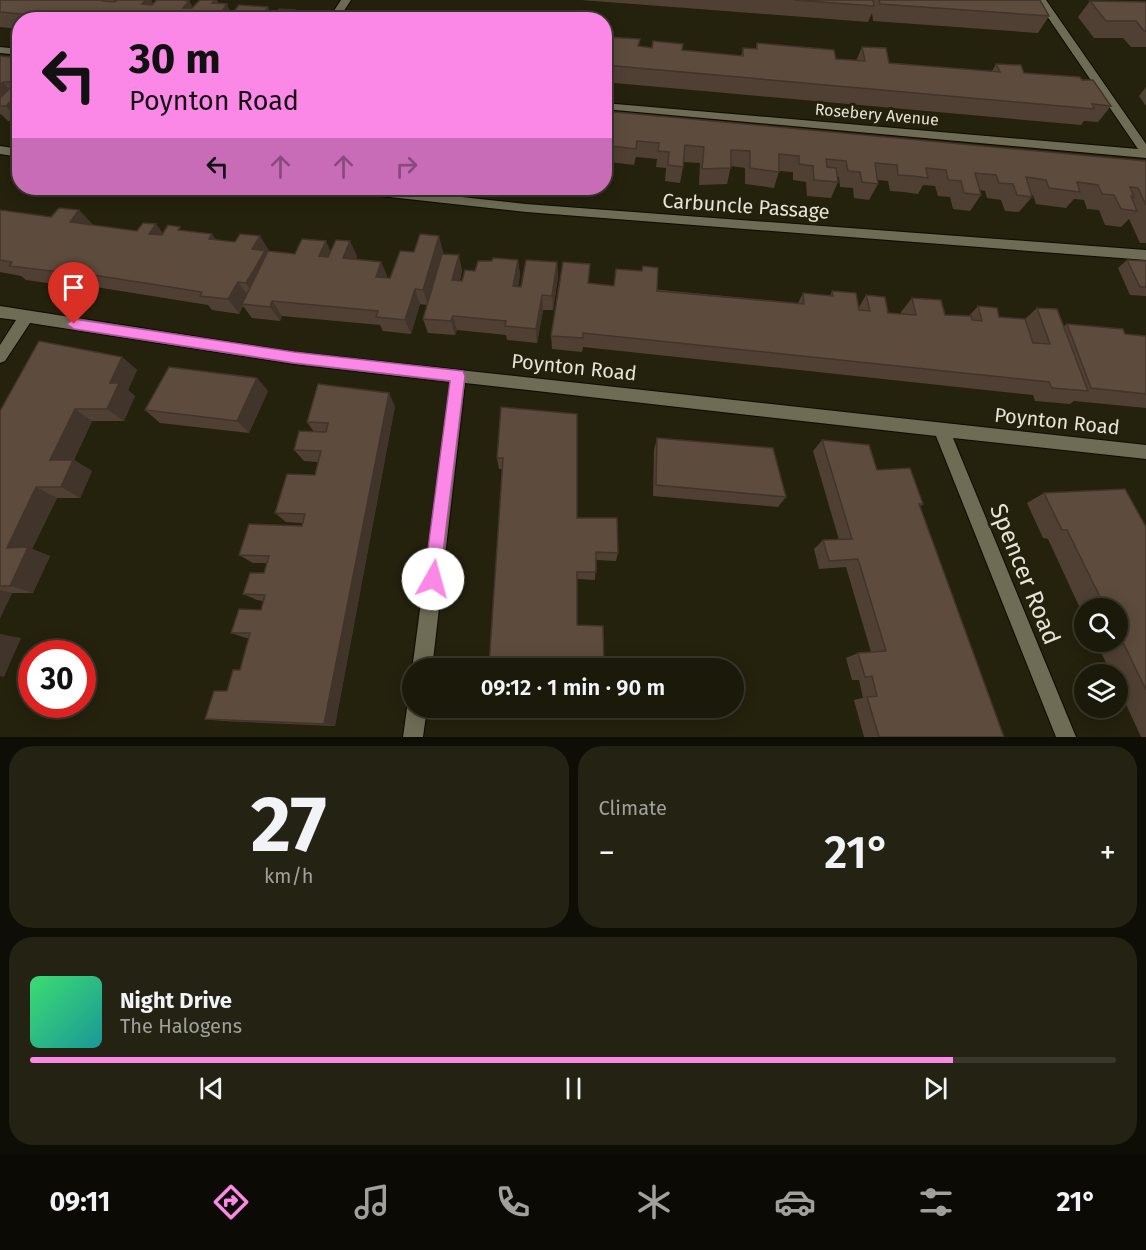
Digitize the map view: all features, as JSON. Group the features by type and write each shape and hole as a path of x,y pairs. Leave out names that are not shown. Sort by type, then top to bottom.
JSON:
{"street":[{"path":"1041,0 1146,154"},
{"name":"Rosebery Avenue","path":"612,107 1146,154"},
{"name":"Carbuncle Passage","path":"408,195 526,208 1146,255"},
{"name":"Poynton Road","path":"0,312 282,356 1146,452"},
{"path":"0,357 27,316"},
{"path":"423,658 458,376"},
{"name":"Spencer Road","path":"941,429 1066,737"},
{"path":"413,737 416,718"}],"building":[{"path":"0,0 104,0 115,2 116,0 146,0 142,4 152,5 157,0 181,0 189,1 183,8 192,8 200,0 215,0 212,3 227,4 222,11 233,12 12,13 0,12"},
{"path":"794,0 873,0 874,6"},
{"path":"879,0 1040,0 1049,16 880,4"},
{"path":"1090,1 1146,2 1146,31 1136,21 1106,21"},
{"path":"239,5 268,7 264,12 233,12"},
{"path":"279,9 295,10 294,12 277,12"},
{"path":"612,37 640,39 638,46 652,48 653,41 683,44 682,50 743,56 743,48 757,49 757,43 834,50 836,59 865,61 862,47 886,48 889,63 1000,72 996,64 1021,65 1024,73 1093,80 1111,106 1092,104 1094,109 612,66"},
{"path":"0,56 12,57 12,82 3,82 0,85"},
{"path":"12,86 12,100 6,106 0,106 0,98"},
{"path":"612,112 1146,161 1146,205 1138,188 1130,187 1137,211 1121,209 1114,195 1102,194 1098,185 1077,182 1080,192 1049,188 1046,180 1026,177 1032,197 1017,195 1013,184 999,183 996,175 975,173 981,195 964,193 961,181 948,180 946,170 926,168 928,178 898,175 897,165 875,163 878,184 862,182 860,172 848,171 846,161 826,159 827,167 836,168 838,182 814,180 813,166 799,164 799,156 779,154 779,172 750,168 750,151 731,150 731,168 702,169 704,147 685,145 683,167 668,165 669,152 658,151 659,143 637,141 636,149 612,146"},
{"path":"59,208 79,210 70,222 137,231 143,223 156,224 149,234 162,235 168,225 180,227 178,230 212,234 209,239 235,242 240,234 260,236 252,249 265,251 246,283 238,282 228,299 200,296 202,292 62,270 60,272 9,266 12,262 0,260 0,210 51,217"},
{"path":"420,234 439,236 423,290 415,289 405,320 376,317 378,311 272,301 270,307 242,304 268,251 295,254 302,239 326,241 319,256 328,257 336,240 350,241 343,258 381,262 376,277 390,278 400,251 414,252"},
{"path":"442,254 459,255 452,280 462,281 465,270 475,271 478,261 492,261 493,258 518,260 513,286 521,287 526,260 557,262 552,296 542,295 536,329 505,326 506,321 453,316 451,321 423,319"},
{"path":"1127,260 1146,261 1146,287 1140,287"},
{"path":"563,262 590,264 588,283 614,286 616,269 642,271 643,266 658,268 657,291 804,304 803,293 833,296 832,291 856,293 859,310 870,311 866,295 885,297 888,313 916,315 912,298 941,300 945,315 971,316 972,320 982,321 978,306 997,308 999,317 1025,319 1033,343 1050,344 1037,308 1057,309 1088,391 1052,388 1049,382 583,333 583,338 551,336"},
{"path":"1067,324 1123,329 1125,334 1146,336 1146,394 1091,388"},
{"path":"39,341 122,357 110,383 119,383 107,409 75,409 50,460 73,460 61,487 36,487 7,548 28,547 10,586 0,586 0,411"},
{"path":"169,367 257,378 237,421 145,410"},
{"path":"318,384 389,393 324,724 205,719 214,691 227,691 233,670 240,670 250,633 231,633 239,609 261,610 265,595 243,594 250,573 264,573 269,556 239,555 249,524 302,526 305,514 275,513 287,474 315,475 321,451 294,450 299,431 326,432 328,423 307,422"},
{"path":"501,407 577,414 577,518 617,518 618,553 596,552 596,572 577,572 577,625 603,626 604,658 489,658 503,458 497,458"},
{"path":"657,438 773,448 786,497 656,485"},
{"path":"822,440 869,445 877,470 910,468 923,504 919,504 1004,737 879,737 867,697 877,696 872,676 865,677 858,653 886,651 858,559 829,561 823,540 852,539"},
{"path":"1125,489 1146,527 1146,690 1128,652 1128,598 1101,598 1067,530 1062,530 1044,493"}],"route":[{"path":"74,324 190,344 458,376 433,579"}]}
